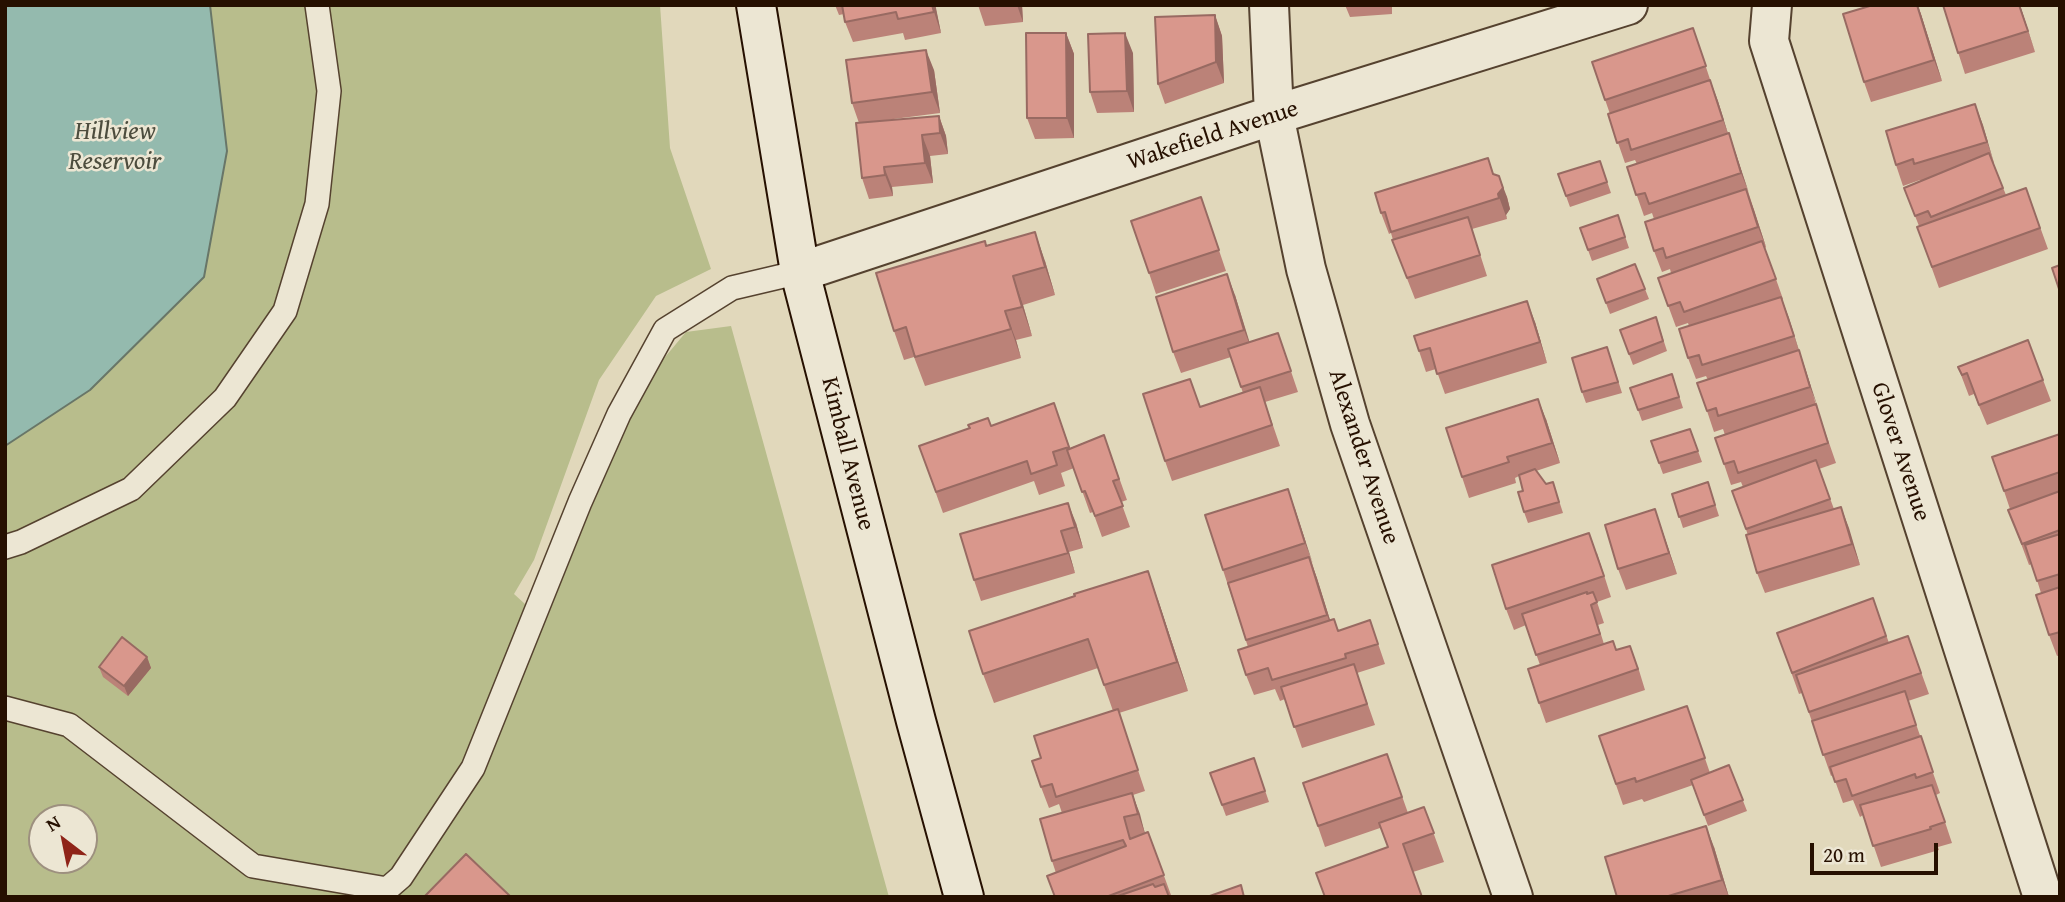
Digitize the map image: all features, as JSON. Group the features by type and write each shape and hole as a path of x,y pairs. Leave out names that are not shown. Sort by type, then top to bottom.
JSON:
{"street":[{"name":"Kimball Avenue","path":"756,5 800,272 912,708 964,897"},
{"name":"Alexander Avenue","path":"1269,5 1274,115 1306,269 1350,424 1513,897"},
{"name":"Wakefield Avenue","path":"800,272 1274,115 1628,5"},
{"name":"Glover Avenue","path":"1772,5 1769,41 2043,897"}],"lane":[{"path":"5,547 21,542 131,489 225,398 285,311 317,204 329,91 317,5"},
{"path":"5,709 69,725 253,866 382,893 401,877 473,768 580,502 619,414 665,330 732,288 800,272"}],"green space":[{"name":"Hillview Reservoir","path":"210,5 660,5 670,148 711,269 656,296 599,380 534,560 514,594 546,620 640,387 686,332 731,326 889,897 5,897 5,446 90,390 227,151"}],"water":[{"name":"Hillview Reservoir","path":"5,5 210,5 227,151 204,277 90,390 5,446"}],"building":[{"path":"842,5 932,5 934,12 898,19 896,12 845,22"},
{"path":"1873,5 1917,5 1934,60 1864,82 1843,14"},
{"path":"1943,5 2019,5 2028,31 1958,53"},
{"path":"1215,15 1216,62 1158,84 1155,17"},
{"path":"1693,28 1706,66 1605,100 1592,62"},
{"path":"1026,33 1066,33 1067,118 1027,118"},
{"path":"1125,33 1127,91 1090,92 1088,34"},
{"path":"926,50 932,92 852,103 846,60"},
{"path":"1710,80 1723,120 1631,150 1628,139 1617,143 1608,114"},
{"path":"1975,104 1987,142 1914,164 1913,159 1896,165 1886,131"},
{"path":"939,116 940,133 922,135 925,163 884,167 885,175 862,178 856,123"},
{"path":"1729,133 1741,173 1649,204 1645,193 1636,195 1627,167"},
{"path":"1989,153 2003,188 1931,217 1928,211 1915,216 1904,188"},
{"path":"1488,158 1493,174 1499,176 1503,188 1498,194 1499,198 1391,232 1375,193"},
{"path":"1600,161 1607,182 1566,196 1558,174"},
{"path":"2026,188 2040,228 1932,267 1917,227"},
{"path":"1746,189 1758,227 1666,258 1663,248 1654,251 1645,222"},
{"path":"1201,197 1219,250 1149,273 1131,221"},
{"path":"1618,215 1625,237 1588,250 1580,228"},
{"path":"1468,217 1480,255 1407,278 1392,240"},
{"path":"1035,232 1045,267 1013,276 1022,307 1005,311 1011,329 915,357 906,327 894,331 876,273 985,241 986,246"},
{"path":"1762,241 1776,279 1684,312 1680,302 1668,306 1658,278"},
{"path":"1635,264 1645,289 1606,303 1597,279"},
{"path":"2060,265 2060,292 2052,268"},
{"path":"1227,274 1244,330 1173,352 1156,297"},
{"path":"1781,297 1794,336 1702,365 1699,355 1688,358 1679,329"},
{"path":"1527,301 1540,342 1437,374 1430,348 1419,351 1414,336"},
{"path":"1656,317 1663,341 1629,354 1620,330"},
{"path":"1278,333 1291,371 1241,387 1228,349"},
{"path":"2028,340 2043,380 1979,405 1967,373 1962,375 1958,367"},
{"path":"1607,347 1618,382 1582,392 1572,358"},
{"path":"1799,350 1810,387 1718,416 1716,408 1707,411 1697,383"},
{"path":"1672,374 1679,397 1638,410 1630,388"},
{"path":"1190,379 1200,407 1260,387 1272,425 1165,461 1143,394"},
{"path":"1538,399 1552,443 1507,457 1509,462 1462,477 1446,428"},
{"path":"1054,403 1069,447 1053,452 1057,465 1031,474 1027,461 936,492 919,446 970,428 968,425 988,418 991,426"},
{"path":"1816,404 1828,443 1738,473 1734,461 1724,464 1715,438"},
{"path":"1690,429 1698,451 1659,463 1651,441"},
{"path":"2060,434 2060,472 2004,491 1992,457"},
{"path":"1104,435 1119,479 1113,481 1123,506 1095,516 1085,491 1082,492 1067,450"},
{"path":"1816,460 1830,499 1746,529 1732,491"},
{"path":"1535,469 1546,484 1553,482 1559,502 1524,512 1518,492 1523,491 1519,475"},
{"path":"1708,482 1715,505 1679,517 1672,494"},
{"path":"1288,489 1305,543 1223,570 1205,515"},
{"path":"2060,491 2060,530 2022,544 2008,510"},
{"path":"1068,503 1075,527 1061,531 1068,553 974,580 960,534"},
{"path":"1841,507 1852,544 1757,573 1746,535"},
{"path":"1655,509 1669,553 1618,569 1605,525"},
{"path":"1589,533 1604,576 1506,609 1492,565"},
{"path":"2060,534 2060,574 2037,581 2025,545"},
{"path":"1309,557 1327,615 1246,640 1228,583"},
{"path":"1148,571 1177,662 1104,685 1088,639 983,674 969,631"},
{"path":"2060,587 2060,632 2049,635 2036,595"},
{"path":"1593,592 1597,602 1591,605 1600,634 1536,655 1522,614"},
{"path":"1873,598 1886,636 1792,673 1777,633"},
{"path":"1334,619 1338,631 1370,620 1378,644 1345,654 1346,658 1272,680 1268,668 1246,675 1238,650"},
{"path":"1908,636 1921,673 1809,712 1796,675"},
{"path":"122,637 147,657 124,686 99,667"},
{"path":"1613,641 1616,650 1630,646 1638,669 1539,703 1528,669"},
{"path":"1354,664 1367,704 1294,727 1281,687"},
{"path":"1905,691 1916,725 1823,755 1812,721"},
{"path":"1687,706 1705,758 1636,782 1635,778 1616,784 1599,736"},
{"path":"1118,709 1138,770 1056,797 1052,784 1041,787 1032,761 1041,758 1034,736"},
{"path":"1921,736 1933,772 1916,778 1915,774 1852,796 1846,779 1835,782 1830,767"},
{"path":"1387,754 1402,797 1318,826 1303,783"},
{"path":"1254,758 1265,791 1222,805 1210,773"},
{"path":"1729,765 1743,800 1704,815 1691,780"},
{"path":"1932,785 1945,822 1930,827 1931,829 1873,846 1860,805"},
{"path":"1132,793 1138,814 1124,817 1130,839 1148,832 1164,875 1106,897 1055,897 1047,876 1126,846 1123,840 1052,861 1040,819"},
{"path":"1424,807 1434,833 1403,844 1422,897 1325,897 1316,873 1388,847 1379,823"},
{"path":"1706,826 1722,880 1665,897 1617,897 1605,857"},
{"path":"466,854 511,897 424,897"},
{"path":"1153,884 1155,887 1164,884 1169,897 1115,897"},
{"path":"1241,885 1244,897 1207,897"}]}
